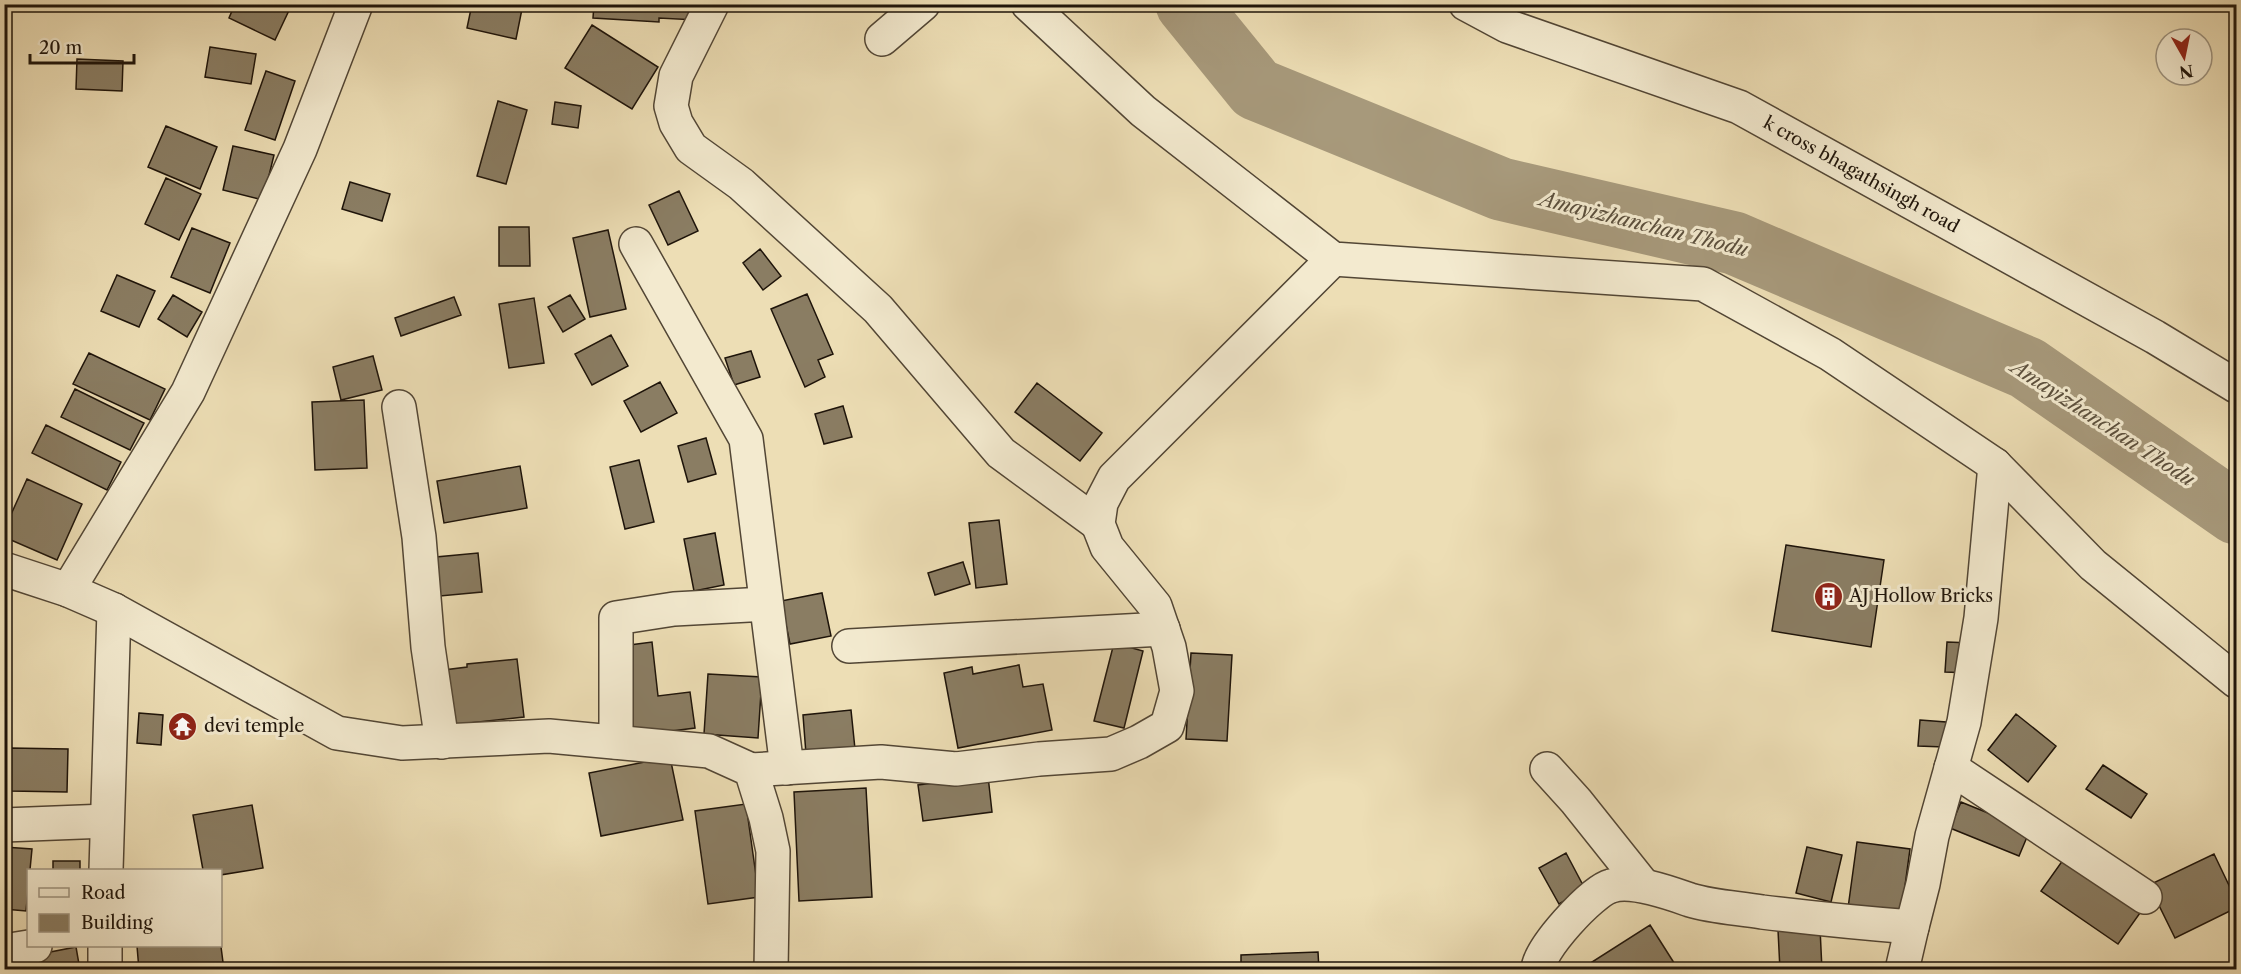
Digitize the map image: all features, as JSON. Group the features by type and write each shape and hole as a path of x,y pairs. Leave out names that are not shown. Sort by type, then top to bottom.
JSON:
{"street":[{"path":"68,590 188,392 300,149 356,4"},
{"path":"712,4 676,76 671,106 676,123 691,148 741,184 878,309 1001,453 1098,524"},
{"path":"882,39 923,4"},
{"path":"1028,4 1143,111 1334,259 1703,284 1830,354 1995,465 2093,565 2236,681"},
{"name":"k cross bhagathsingh road","path":"1466,4 1507,26 1739,106 2155,336 2236,386"},
{"path":"636,244 746,439 787,768"},
{"path":"4,569 68,590 114,610 337,733 402,743 549,736 709,751 751,770 881,762 957,769 1039,759 1112,754 1167,726 1178,691 1169,647 1155,606 1107,547 1098,524 1101,503 1114,478 1334,259"},
{"path":"399,407 419,537 428,647 442,742"},
{"path":"1902,969 1932,836 1964,722 1981,618 1995,465"},
{"path":"616,742 616,618 674,609 766,604"},
{"path":"106,869 114,610"},
{"path":"849,646 1163,629"},
{"path":"1951,768 2145,897"},
{"path":"1547,769 1576,801 1643,885"},
{"path":"751,770 766,818 773,851 771,969"},
{"path":"4,825 107,821"},
{"path":"1538,969 1538,964 1547,947 1581,907 1610,886 1643,885 1704,904 1834,921 1912,927"},
{"path":"4,951 27,947"},
{"path":"105,947 105,969"}],"building":[{"path":"235,4 292,4 275,40 229,18"},
{"path":"472,4 523,4 516,39 467,28"},
{"path":"594,4 696,4 696,20 659,18 659,22 593,18"},
{"path":"592,25 658,67 632,109 565,68"},
{"path":"210,47 256,54 251,84 205,77"},
{"path":"77,59 123,61 122,91 76,89"},
{"path":"266,71 295,81 275,140 245,130"},
{"path":"498,101 527,110 506,184 477,176"},
{"path":"555,102 581,106 578,128 552,124"},
{"path":"166,126 217,147 200,189 148,167"},
{"path":"233,146 274,155 263,200 223,190"},
{"path":"166,178 201,194 179,240 145,224"},
{"path":"350,182 390,194 382,221 342,209"},
{"path":"679,191 698,231 668,245 649,205"},
{"path":"499,227 529,227 530,266 499,266"},
{"path":"192,228 230,243 210,293 171,277"},
{"path":"608,230 626,309 590,317 573,238"},
{"path":"760,249 781,276 763,290 743,263"},
{"path":"117,275 155,291 139,327 101,311"},
{"path":"807,294 833,354 818,360 825,377 805,387 771,309"},
{"path":"173,295 202,312 187,337 158,319"},
{"path":"570,295 585,319 563,332 548,307"},
{"path":"454,297 461,315 401,336 395,318"},
{"path":"534,298 544,363 509,368 499,304"},
{"path":"611,335 628,366 592,385 575,354"},
{"path":"751,351 760,377 734,385 725,358"},
{"path":"89,353 165,389 150,420 73,384"},
{"path":"373,356 382,390 341,400 333,367"},
{"path":"660,382 677,413 641,432 624,401"},
{"path":"1037,383 1102,433 1080,461 1015,412"},
{"path":"75,389 144,423 130,450 61,417"},
{"path":"364,400 367,468 315,470 312,402"},
{"path":"843,406 852,437 824,444 815,414"},
{"path":"46,425 121,462 107,490 32,453"},
{"path":"706,438 716,474 688,482 678,446"},
{"path":"639,460 654,522 625,529 610,467"},
{"path":"520,466 527,508 444,523 437,481"},
{"path":"27,479 82,504 57,560 4,537 4,530"},
{"path":"999,520 1007,584 976,588 969,523"},
{"path":"715,533 724,585 694,591 684,539"},
{"name":"AJ Hollow Bricks","path":"1786,545 1884,560 1871,647 1772,631"},
{"path":"478,553 482,592 440,596 436,557"},
{"path":"963,562 970,584 935,595 928,573"},
{"path":"822,593 831,636 790,644 781,601"},
{"path":"652,642 658,696 690,692 695,728 632,736 622,646"},
{"path":"1947,642 1972,643 1970,673 1945,672"},
{"path":"1114,643 1143,651 1124,728 1094,721"},
{"path":"1191,653 1232,655 1227,741 1186,739"},
{"path":"517,659 524,717 442,726 436,671 467,667 467,664"},
{"path":"1019,665 1023,687 1043,684 1052,730 958,748 944,673 972,667 973,674"},
{"path":"708,674 762,677 758,738 704,734"},
{"path":"851,710 855,749 806,754 803,715"},
{"path":"139,713 163,715 161,745 137,743"},
{"path":"2016,714 2056,746 2028,782 1988,750"},
{"path":"1920,720 1946,722 1944,747 1918,746"},
{"path":"10,748 68,749 67,792 10,791"},
{"path":"670,757 683,820 601,836 589,773"},
{"path":"2103,765 2147,794 2131,818 2086,789"},
{"path":"988,776 992,812 923,821 918,785"},
{"path":"866,788 872,897 799,901 794,792"},
{"path":"1961,802 2030,830 2019,856 1950,828"},
{"path":"746,804 759,897 708,904 695,811"},
{"path":"252,805 263,868 222,875 222,869 203,869 193,815"},
{"path":"1857,842 1910,849 1901,915 1848,908"},
{"path":"4,847 32,849 30,869 27,869 26,911 4,909"},
{"path":"1807,847 1842,855 1831,902 1796,893"},
{"path":"1566,853 1585,889 1559,904 1539,868"},
{"path":"2214,854 2236,900 2236,908 2175,938 2149,885"},
{"path":"2063,860 2140,913 2118,944 2041,891"},
{"path":"53,861 80,861 80,869 53,869"},
{"path":"1650,925 1676,966 1672,970 1597,970 1592,962"},
{"path":"1820,928 1822,970 1780,970 1778,930"},
{"path":"76,947 80,970 4,970 4,961"},
{"path":"137,947 221,947 224,970 139,970"},
{"path":"1318,952 1319,970 1241,970 1241,955"}],"waterway":[{"name":"Amayizhanchan Thodu","path":"1187,4 1256,89 1501,189 1734,243 2027,368 2236,513"}],"place":[{"name":"AJ Hollow Bricks","path":"1828,596"},
{"name":"devi temple","path":"183,726"}]}
